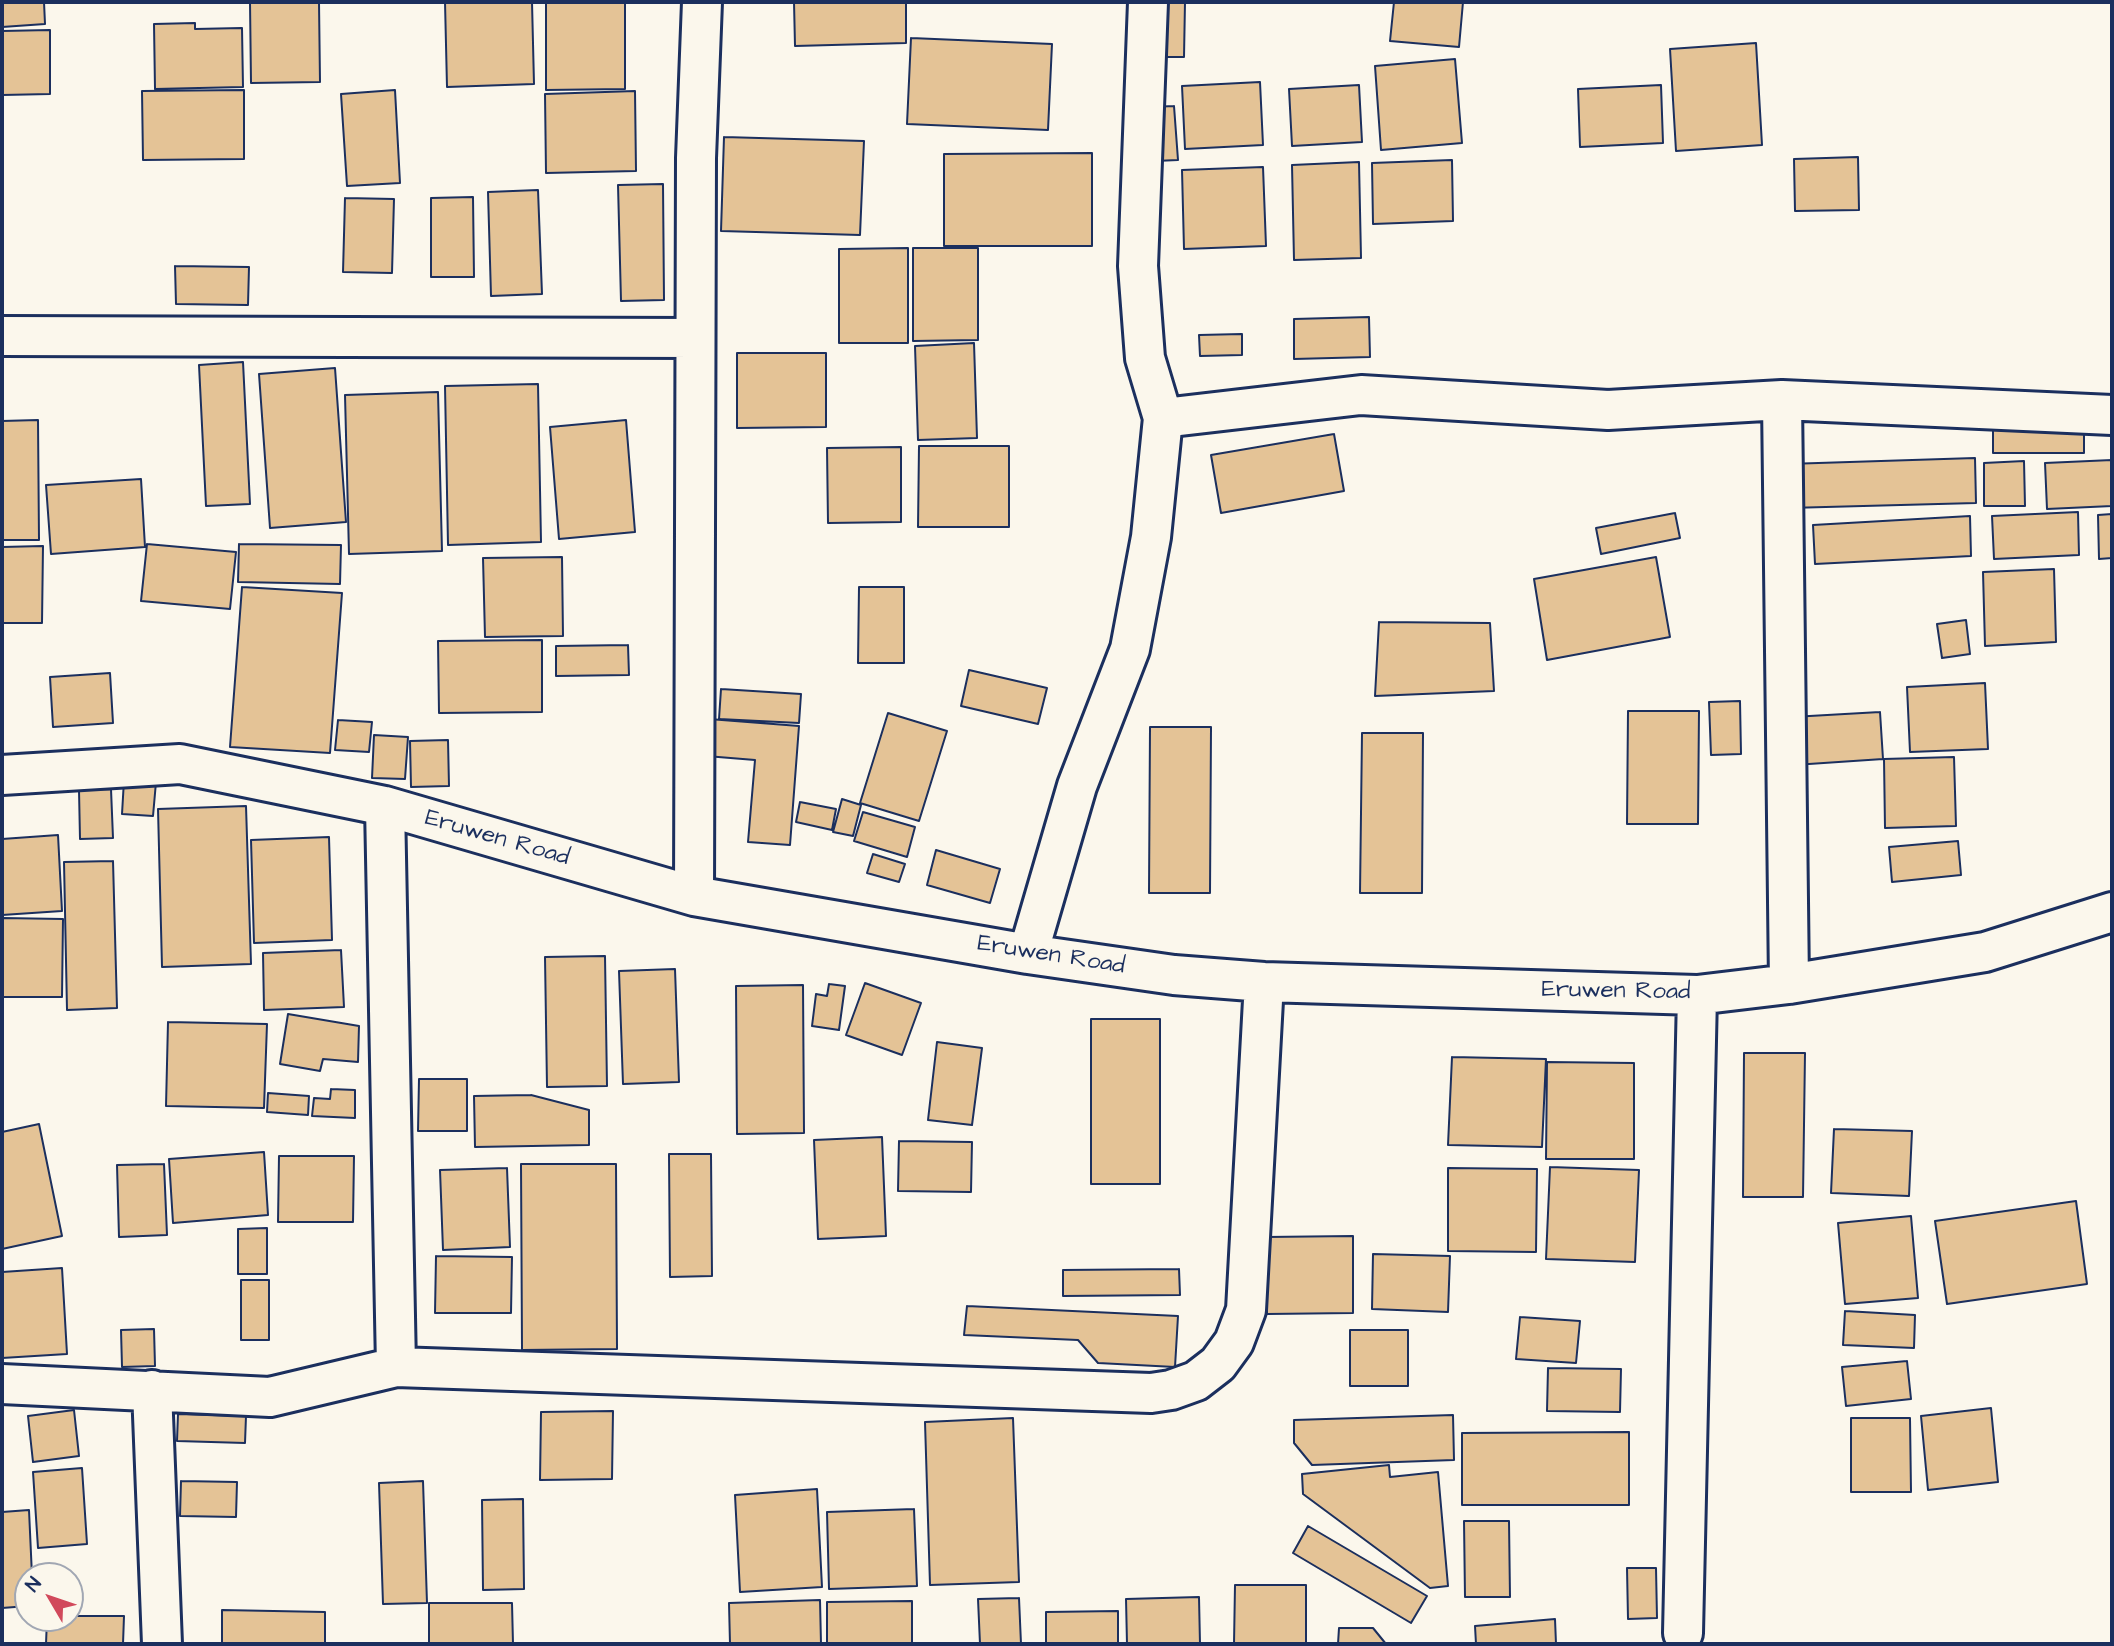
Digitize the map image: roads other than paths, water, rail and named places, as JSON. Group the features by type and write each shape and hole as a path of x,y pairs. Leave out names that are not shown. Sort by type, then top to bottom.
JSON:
{"street":[{"path":"694,897 696,158 702,2"},
{"path":"1028,954 1077,786 1130,649 1151,537 1163,418 1145,358 1138,267 1148,2"},
{"path":"2,336 695,338"},
{"path":"1163,418 1361,395 1608,410 1782,400 2112,415"},
{"path":"1782,400 1789,984"},
{"name":"Eruwen Road","path":"2,775 180,764 385,806 694,897 1028,954 1174,975 1264,982 1697,995 1789,984 1985,952 2112,912"},
{"path":"385,806 396,1367"},
{"path":"2,1384 270,1397 396,1367 1151,1393 1171,1390 1196,1381 1218,1364 1234,1342 1246,1310 1264,982"},
{"path":"1683,1633 1697,995"},
{"path":"152,1390 162,1644"}]}
